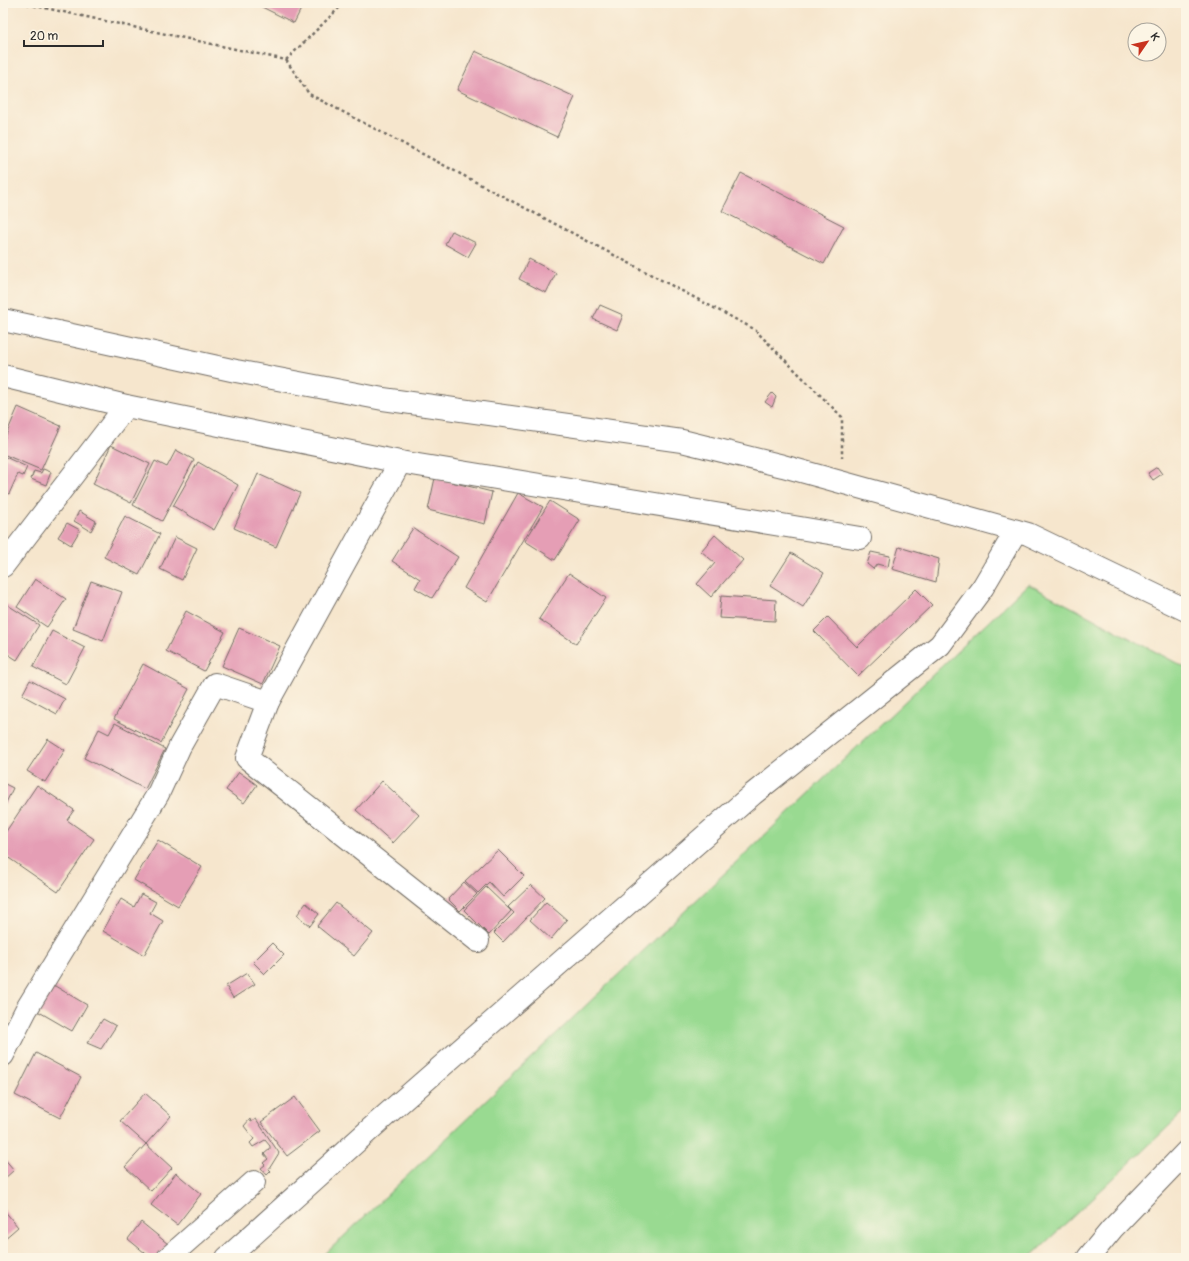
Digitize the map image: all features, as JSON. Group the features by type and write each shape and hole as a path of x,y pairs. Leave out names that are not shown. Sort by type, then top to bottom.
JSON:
{"street":[{"path":"3,320 236,371 383,399 682,441 842,482 1028,534 1186,610"},
{"path":"3,376 126,406 400,462 860,538"},
{"path":"3,566 126,406"},
{"path":"400,462 268,702 247,758 478,941"},
{"path":"227,1258 415,1089 753,794 940,645 983,586 1016,531"},
{"path":"3,1055 26,1010 158,794 180,746 215,684 268,702"},
{"path":"1088,1258 1112,1229 1186,1152"},
{"path":"168,1258 254,1182"}],"path":[{"path":"22,3 286,60 309,94 754,329 842,417 842,482"},
{"path":"286,60 344,3"}],"green space":[{"path":"1028,584 1186,668 1186,1110 1029,1258 321,1258"}],"building":[{"path":"254,3 304,3 294,23"},
{"path":"475,51 575,97 557,137 457,90"},
{"path":"741,173 844,226 824,264 722,211"},
{"path":"452,231 476,243 468,257 445,244"},
{"path":"529,259 556,273 546,293 519,279"},
{"path":"600,305 623,315 617,330 593,319"},
{"path":"772,393 776,397 772,407 765,402"},
{"path":"18,407 61,426 41,470 3,454 3,442"},
{"path":"111,445 150,464 131,503 93,484"},
{"path":"176,450 194,460 162,521 133,505 155,461 167,467"},
{"path":"3,456 27,467 23,476 18,474 9,494 3,491"},
{"path":"198,462 238,485 214,530 173,506"},
{"path":"1157,467 1162,474 1153,480 1148,473"},
{"path":"43,469 51,472 46,485 31,479 34,471 41,473"},
{"path":"258,474 300,493 276,547 234,528"},
{"path":"435,478 492,492 485,524 428,510"},
{"path":"518,493 543,507 487,602 464,588"},
{"path":"550,501 580,520 555,560 525,541"},
{"path":"79,511 96,521 91,531 74,521"},
{"path":"125,516 160,534 139,575 104,557"},
{"path":"67,523 80,530 71,545 58,537"},
{"path":"413,528 458,557 432,598 415,588 420,579 392,561"},
{"path":"715,535 743,560 711,597 697,584 715,563 701,551"},
{"path":"175,537 197,548 182,580 160,569"},
{"path":"899,547 939,559 936,582 892,569"},
{"path":"871,552 890,556 888,567 877,564 873,569 867,564"},
{"path":"791,553 824,573 803,607 770,586"},
{"path":"569,573 606,598 576,644 539,619"},
{"path":"35,579 66,599 47,627 17,607"},
{"path":"91,581 122,592 103,641 73,629"},
{"path":"916,589 932,605 858,676 814,631 828,617 857,647"},
{"path":"721,596 776,600 775,621 719,618"},
{"path":"3,602 39,625 17,660 3,651"},
{"path":"186,611 225,632 204,671 166,651"},
{"path":"239,628 280,646 263,684 222,666"},
{"path":"52,631 85,648 66,684 33,667"},
{"path":"143,664 189,689 161,743 114,719"},
{"path":"30,680 65,699 57,714 22,695"},
{"path":"115,723 165,749 145,789 84,758 99,729 109,734"},
{"path":"48,739 65,750 45,782 27,771"},
{"path":"239,772 257,785 244,803 226,790"},
{"path":"382,781 419,815 393,843 356,810"},
{"path":"3,783 13,788 5,805 3,804"},
{"path":"37,785 74,810 67,820 94,839 58,892 3,854 3,836"},
{"path":"158,840 202,867 178,906 134,880"},
{"path":"498,850 524,876 503,897 489,882 478,893 465,881"},
{"path":"464,882 477,894 460,911 448,899"},
{"path":"531,885 545,898 503,942 494,933 514,913 508,907"},
{"path":"486,887 511,911 489,935 464,910"},
{"path":"141,894 156,902 150,913 163,921 144,955 103,931 121,899 134,907"},
{"path":"546,902 567,920 551,939 530,920"},
{"path":"306,903 319,914 310,926 297,915"},
{"path":"336,903 373,933 354,956 317,926"},
{"path":"272,943 284,955 265,974 253,962"},
{"path":"247,973 255,984 233,998 226,986"},
{"path":"50,983 87,1005 72,1031 34,1009"},
{"path":"103,1019 116,1026 101,1049 87,1043"},
{"path":"36,1053 81,1077 60,1118 15,1095"},
{"path":"145,1093 171,1116 146,1144 120,1121"},
{"path":"295,1097 320,1131 287,1156 261,1122"},
{"path":"250,1119 251,1122 256,1119 279,1153 269,1169 271,1171 267,1175 261,1168 265,1165 263,1163 268,1159 264,1154 270,1149 270,1146 265,1140 253,1147 250,1143 254,1139 244,1126"},
{"path":"146,1144 172,1168 151,1191 125,1167"},
{"path":"3,1157 14,1170 3,1180"},
{"path":"176,1173 201,1194 177,1225 151,1205"},
{"path":"3,1209 18,1227 3,1240"},
{"path":"141,1222 168,1244 157,1258 151,1258 128,1239"}]}
